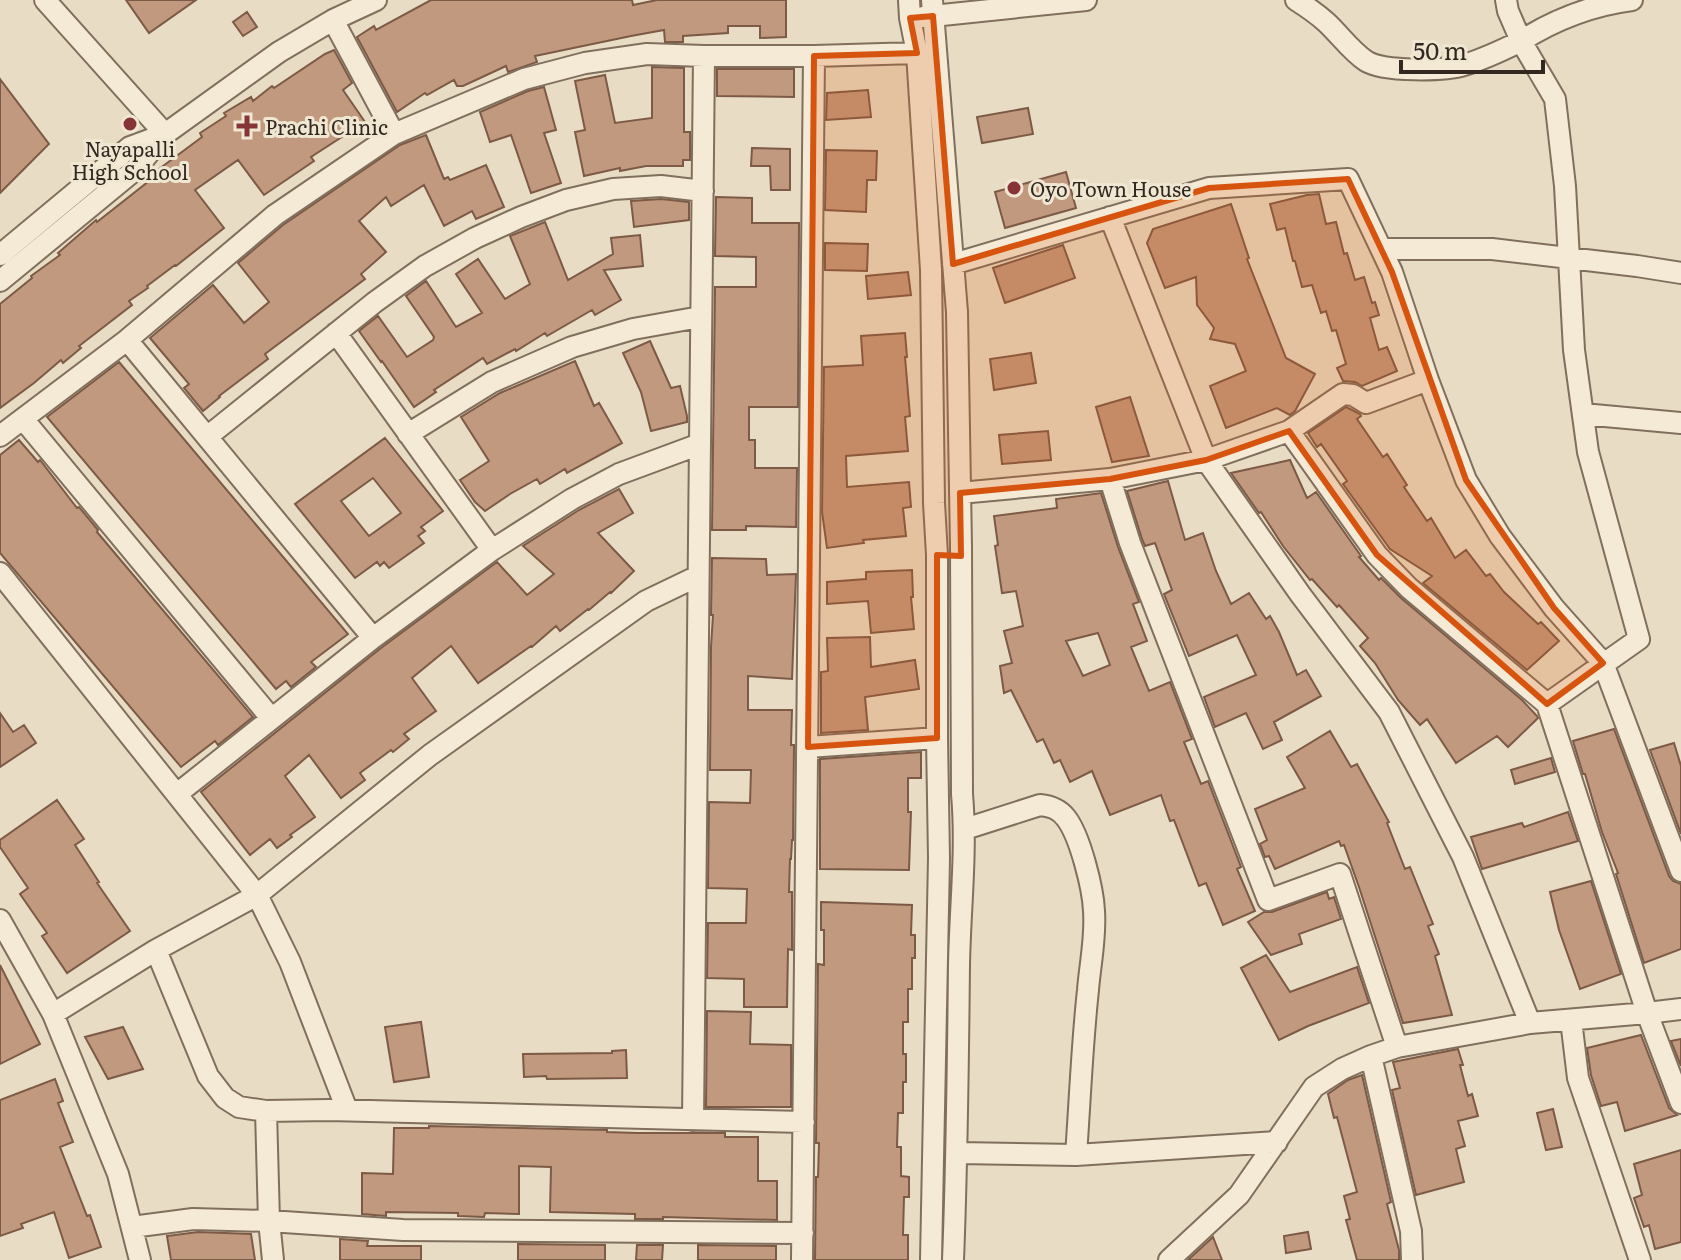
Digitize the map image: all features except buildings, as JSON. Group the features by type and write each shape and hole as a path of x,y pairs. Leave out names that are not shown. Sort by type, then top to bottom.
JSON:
{"street":[{"path":"45,0 165,134"},
{"path":"0,281 136,169 165,134 279,52 333,20 376,0"},
{"path":"931,1260 939,858 937,555 931,270 917,53 910,9 1007,8 1086,0"},
{"path":"1296,0 1327,23 1370,64 1401,69 1460,67 1492,55 1580,12 1632,0"},
{"path":"1506,0 1521,41 1555,99 1565,186 1574,350 1588,452 1639,639 1547,704"},
{"path":"932,8 957,312 962,794 965,829 953,1260"},
{"path":"333,20 394,134"},
{"path":"0,436 127,340 275,215 394,134 524,79 585,63 647,54 814,56 917,53"},
{"path":"693,1120 704,56"},
{"path":"802,1260 814,56"},
{"path":"0,255 130,147 165,134"},
{"path":"953,264 1209,188 1348,179 1392,272 1466,480 1500,536 1554,608 1603,663 1681,871"},
{"path":"207,437 375,302 425,266 475,238 543,208 613,189 661,186 703,191"},
{"path":"1097,221 1201,461 1389,712 1463,857 1511,1027"},
{"path":"1382,249 1492,249 1681,273"},
{"path":"408,434 492,382 572,347 633,329 700,317"},
{"path":"336,333 492,550"},
{"path":"127,340 373,638"},
{"path":"960,493 1110,479 1201,461 1289,431 1343,394 1353,395 1366,403 1428,380"},
{"path":"1583,414 1681,423"},
{"path":"23,419 271,718"},
{"path":"1289,431 1377,555 1409,588 1547,704 1647,1013 1681,1103"},
{"path":"177,794 373,638 492,550 572,499 619,474 700,444"},
{"path":"1110,479 1130,543 1268,900 1340,874 1397,1047"},
{"path":"937,555 961,556"},
{"path":"0,573 257,895 290,962 347,1110"},
{"path":"53,1014 156,950 257,895 430,755 646,601 698,576"},
{"path":"808,747 937,738"},
{"path":"965,829 1040,805 1049,806 1067,820 1087,869 1095,912 1095,936 1076,1155"},
{"path":"0,920 53,1014 118,1174 140,1260"},
{"path":"156,950 208,1076 230,1103 239,1107 266,1111 347,1110 804,1122"},
{"path":"1169,1260 1239,1195 1314,1087 1342,1069 1397,1047 1511,1027 1681,1009"},
{"path":"1571,1020 1578,1078 1640,1260"},
{"path":"1371,1056 1411,1231 1412,1260"},
{"path":"266,1111 273,1260"},
{"path":"958,1153 1076,1155 1277,1142"},
{"path":"132,1227 193,1219 403,1230 803,1233"}],"highlighted area":[{"path":"933,16 953,264 1209,188 1348,179 1392,272 1466,480 1554,608 1603,663 1547,704 1377,555 1289,431 1206,460 1110,479 960,493 961,556 937,555 937,738 808,747 814,56 917,53 910,18"}],"place":[{"name":"Nayapalli High School","path":"130,124"},
{"name":"Prachi Clinic","path":"247,126"},
{"name":"Oyo Town House","path":"1014,188"}]}
